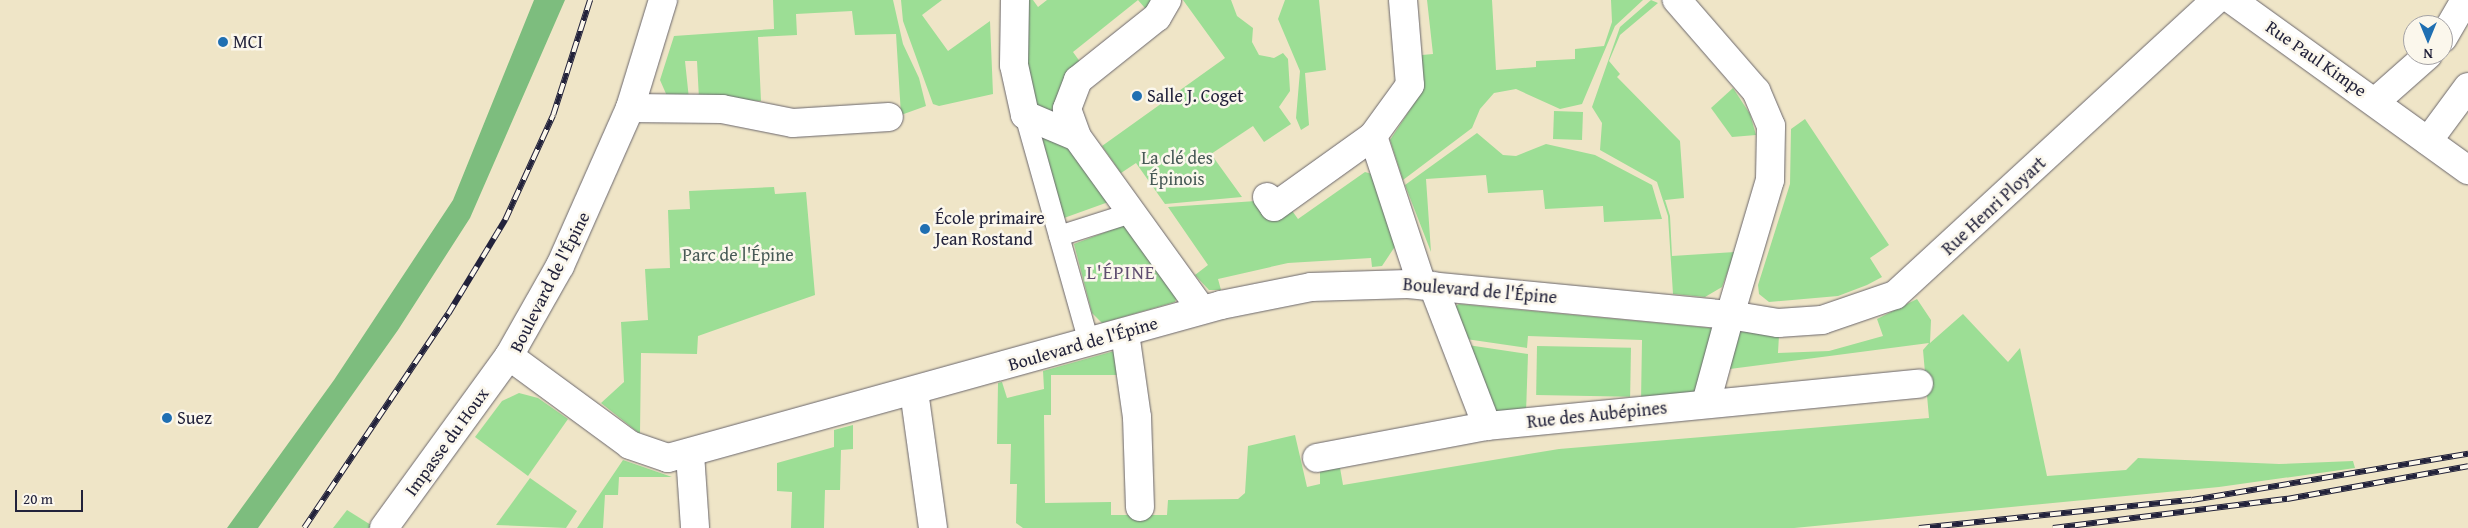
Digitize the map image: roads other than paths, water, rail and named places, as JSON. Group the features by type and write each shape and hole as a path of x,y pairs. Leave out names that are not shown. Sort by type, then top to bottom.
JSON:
{"street":[{"name":"Boulevard de l'Épine","path":"663,0 630,108 573,241 509,356 647,454 668,458 690,454 1202,310 1320,286 1427,286 1730,315"},
{"path":"1015,0 1014,65 1089,343"},
{"path":"1167,0 1157,17 1074,86 1067,109 1077,137 1134,212 1202,310"},
{"path":"1267,197 1274,207 1373,136 1410,86 1403,0"},
{"path":"1677,0 1756,92 1771,126 1770,180 1706,403"},
{"name":"Rue Henri Ployart","path":"1730,315 1778,323 1822,320 1895,295 2216,0"},
{"name":"Rue Paul Kimpe","path":"2232,0 2376,101 2468,170"},
{"path":"2453,20 2464,0"},
{"name":"Rue Paul Kimpe","path":"2376,101 2417,65"},
{"path":"2428,141 2468,87"},
{"path":"630,108 722,110 793,123 889,117"},
{"path":"1026,115 1077,137"},
{"path":"1373,136 1427,286 1487,426"},
{"path":"1059,236 1134,212"},
{"path":"1125,333 1137,417 1140,506"},
{"name":"Impasse du Houx","path":"384,528 509,356"},
{"name":"Rue des Aubépines","path":"1318,458 1487,426 1706,403 1919,384"},
{"path":"914,390 933,528"},
{"path":"690,454 695,528"}],"railway":[{"path":"304,528 448,314 505,220 553,115 590,0"},
{"path":"1919,528 2192,500 2468,454"},
{"path":"2053,528 2287,499 2468,466"}],"place":[{"name":"MCI","path":"223,42"},
{"name":"Salle J. Coget","path":"1137,96"},
{"name":"École primaire Jean Rostand","path":"925,229"},
{"name":"Suez","path":"167,418"}],"district":[{"name":"L'ÉPINE","path":"1121,273"}],"park label":[{"name":"La clé des Épinois","path":"1177,169"},
{"name":"Parc de l'Épine","path":"738,255"}]}
